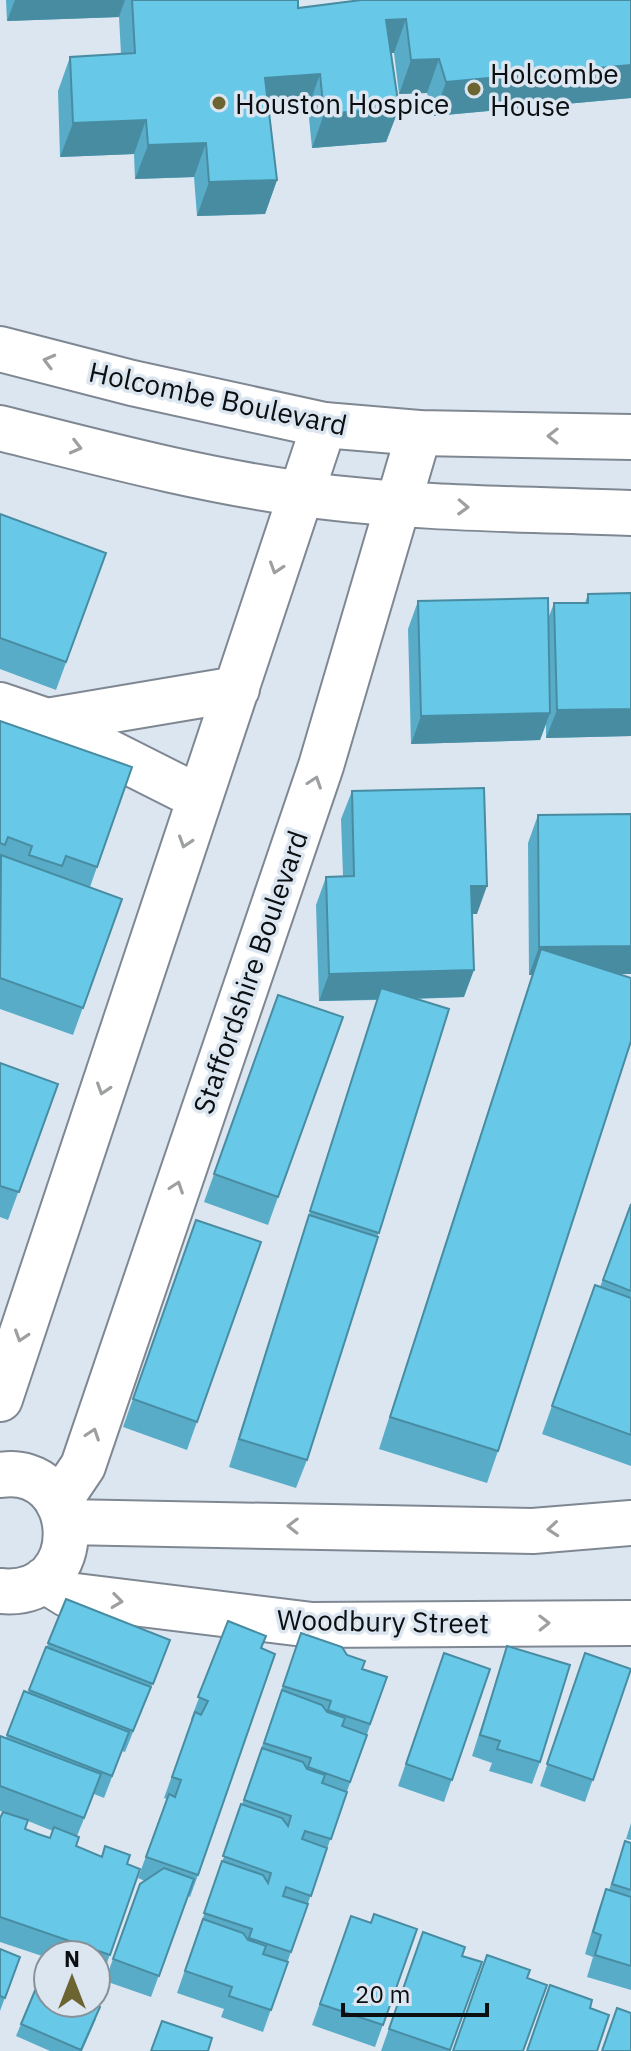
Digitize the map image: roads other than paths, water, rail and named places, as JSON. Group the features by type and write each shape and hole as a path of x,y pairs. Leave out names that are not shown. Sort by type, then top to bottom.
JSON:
{"street":[{"name":"Holcombe Boulevard","path":"0,349 132,383 324,425 419,433 631,437"},
{"path":"0,1399 324,425"},
{"path":"0,428 146,465 301,494 399,505 631,513"},
{"name":"Staffordshire Boulevard","path":"62,1512 83,1466 321,766 419,433"},
{"path":"47,721 237,689"},
{"path":"0,705 47,721 200,798"},
{"path":"0,1475 28,1477 45,1487 62,1512 67,1538 63,1554 44,1580 29,1589 0,1591"},
{"path":"62,1512 533,1531 631,1523"},
{"name":"Woodbury Street","path":"44,1580 68,1595 312,1625 631,1623"}],"place":[{"name":"Holcombe House","path":"474,89"},
{"name":"Houston Hospice","path":"219,103"}]}
